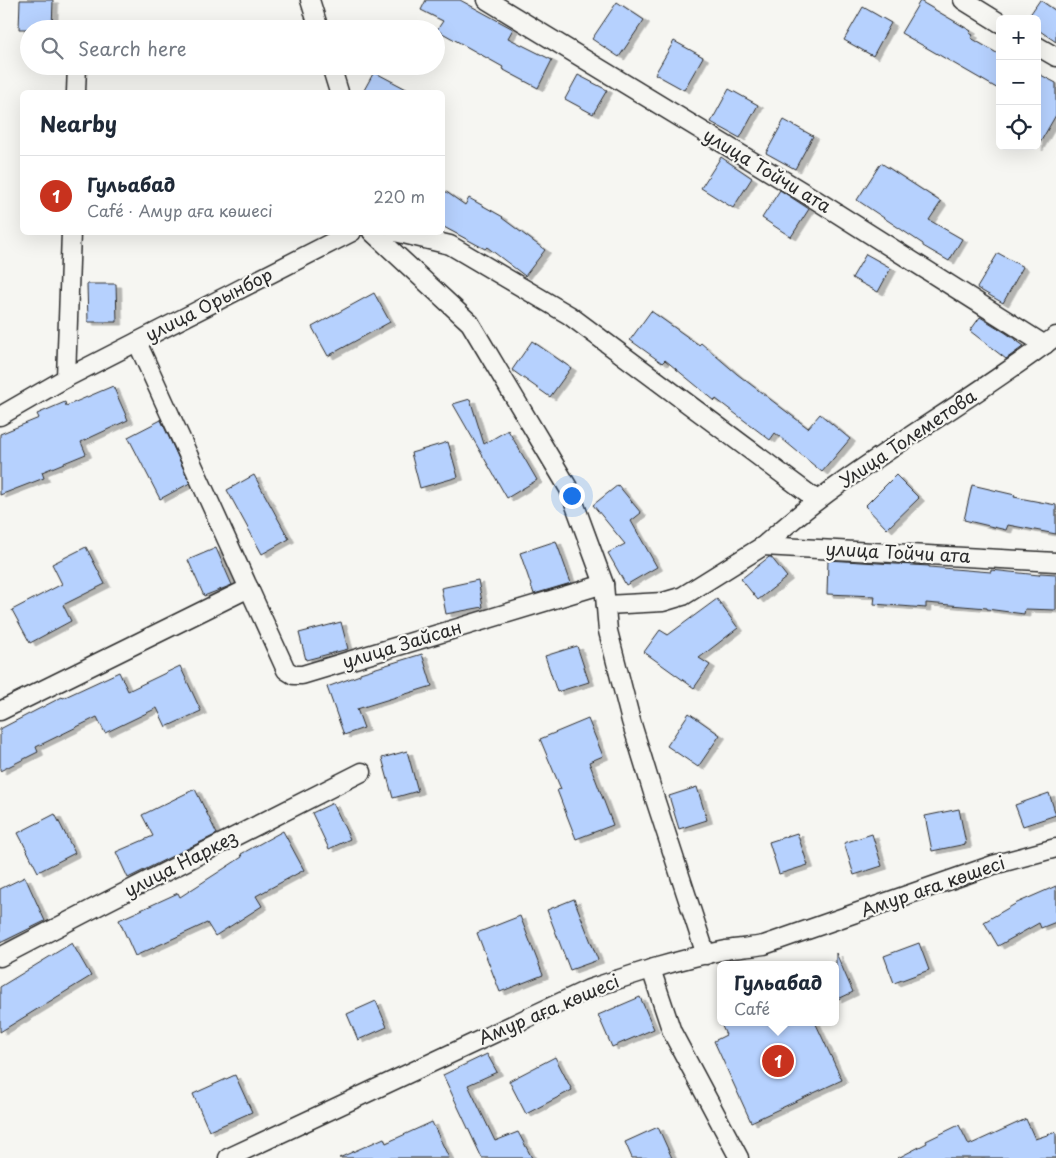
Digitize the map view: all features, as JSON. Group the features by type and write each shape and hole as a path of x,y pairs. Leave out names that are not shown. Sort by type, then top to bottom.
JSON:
{"street":[{"path":"310,0 317,20"},
{"name":"улица Тойчи ата","path":"487,0 1051,340"},
{"path":"963,0 996,20"},
{"path":"1041,48 1056,57"},
{"path":"76,90 77,75"},
{"path":"334,75 338,90"},
{"path":"66,378 72,235"},
{"name":"улица Орынбор","path":"0,416 66,378 346,235"},
{"path":"375,235 470,323 569,489 604,584 608,631 631,721 706,955"},
{"path":"409,235 450,244 569,315 817,500"},
{"name":"Улица Толеметова","path":"763,546 817,500 1051,340"},
{"name":"улица Зайсан","path":"137,342 286,670 294,675 302,675 604,584"},
{"path":"606,605 663,602 682,596 763,546"},
{"name":"улица Тойчи ата","path":"763,546 1056,562"},
{"path":"0,711 249,588"},
{"name":"улица Наркез","path":"0,957 362,772"},
{"name":"Амур аға көшесі","path":"228,1158 589,989 650,969 726,950 764,945 993,865 1056,848"},
{"path":"650,969 672,1032 739,1158"}],"building":[{"path":"20,0 53,0 52,20 20,20 19,29"},
{"path":"426,0 460,0 513,29 508,38 552,60 538,88 445,34 445,20 441,20 421,10"},
{"path":"1040,0 1056,11 1056,42 1041,32 1041,15 1030,15"},
{"path":"920,1 971,31 969,33 973,35 971,38 996,53 996,88 901,33"},
{"path":"617,2 644,20 619,57 592,39"},
{"path":"863,7 891,23 873,56 844,40"},
{"path":"674,41 703,57 684,90 655,74"},
{"path":"372,75 380,75 408,90 364,90"},
{"path":"578,75 607,90 593,114 565,99"},
{"path":"1041,75 1056,83 1056,115 1041,141"},
{"path":"729,89 758,105 740,138 711,122"},
{"path":"784,120 813,136 795,169 766,153"},
{"path":"721,157 752,178 733,208 701,188"},
{"path":"881,163 941,202 929,220 962,239 949,261 923,246 923,244 857,200"},
{"path":"780,190 809,209 791,237 762,218"},
{"path":"445,191 465,205 469,198 503,217 545,250 525,276 487,247 485,249 445,228"},
{"path":"998,253 1023,267 1003,303 977,288"},
{"path":"866,254 891,268 878,292 852,278"},
{"path":"87,284 116,284 117,322 88,322"},
{"path":"374,293 390,322 328,356 312,327"},
{"path":"651,311 699,345 701,343 737,374 808,428 820,414 850,439 822,472 775,433 770,440 716,399 715,401 665,360 662,363 630,340"},
{"path":"980,317 1024,346 1006,359 970,331"},
{"path":"532,341 571,368 550,397 512,370"},
{"path":"113,386 128,420 81,442 86,454 42,472 44,478 0,495 0,434 39,418 37,414 65,402 66,406"},
{"path":"470,399 484,444 508,430 537,480 507,498 453,404"},
{"path":"161,420 190,483 160,499 128,437"},
{"path":"448,442 458,477 420,488 411,453"},
{"path":"254,475 289,539 262,554 227,490"},
{"path":"896,475 919,498 887,529 865,506"},
{"path":"618,485 641,513 631,521 657,567 626,585 608,553 625,544 593,505"},
{"path":"972,485 1015,495 1014,497 1056,505 1056,534 1008,525 1006,530 964,520"},
{"path":"556,541 571,583 534,594 520,553"},
{"path":"86,547 105,584 63,605 71,621 30,643 12,610 62,584 52,564"},
{"path":"216,548 232,585 204,596 188,560"},
{"path":"769,557 787,577 758,600 741,579"},
{"path":"828,560 991,572 991,570 1039,575 1040,573 1056,574 1056,610 1025,609 1024,614 987,608 926,603 926,608 874,604 875,596 827,594"},
{"path":"478,580 483,607 446,614 441,588"},
{"path":"717,599 738,628 699,658 710,665 694,688 644,652 660,630 668,635"},
{"path":"341,622 348,649 306,660 299,633"},
{"path":"577,646 589,682 557,692 545,656"},
{"path":"422,654 432,686 357,709 364,728 344,735 327,687 360,675 360,673"},
{"path":"180,666 201,711 166,727 157,708 105,733 97,717 36,747 38,752 0,771 0,729 62,697 119,672 128,691"},
{"path":"689,713 720,735 698,767 667,746"},
{"path":"588,719 603,756 589,762 613,825 576,839 557,790 561,789 540,739"},
{"path":"407,751 418,791 393,798 382,758"},
{"path":"697,787 707,820 679,829 669,796"},
{"path":"195,789 217,834 128,878 116,852 153,836 142,815"},
{"path":"1049,793 1056,815 1023,826 1015,805"},
{"path":"333,803 350,839 329,849 312,813"},
{"path":"959,809 966,844 932,851 925,816"},
{"path":"55,814 75,853 38,872 18,833"},
{"path":"283,831 304,870 256,896 262,906 215,936 207,923 135,956 119,920 178,893 180,897 242,857 241,854"},
{"path":"797,833 808,865 779,874 769,842"},
{"path":"872,834 882,866 854,875 844,843"},
{"path":"25,877 45,921 0,943 0,889"},
{"path":"1056,886 1056,922 1041,928 1039,923 998,946 984,922 1017,903"},
{"path":"574,899 598,960 570,970 547,910"},
{"path":"520,916 543,975 500,992 477,933"},
{"path":"72,943 91,976 0,1032 0,987"},
{"path":"919,943 929,970 894,983 884,956"},
{"path":"836,953 853,992 839,999 839,961 836,961"},
{"path":"640,997 654,1029 612,1047 598,1015"},
{"path":"376,1001 387,1027 358,1040 347,1014"},
{"path":"722,1026 817,1026 842,1080 751,1122 714,1041 726,1035"},
{"path":"487,1054 497,1072 468,1085 495,1141 518,1132 532,1158 482,1158 443,1075"},
{"path":"555,1057 572,1090 526,1114 509,1081"},
{"path":"235,1075 252,1112 209,1131 193,1094"},
{"path":"1026,1119 1035,1139 1056,1132 1056,1158 898,1158 927,1143 926,1141 959,1125 969,1145"},
{"path":"432,1122 449,1158 339,1158 384,1138 386,1143"},
{"path":"658,1127 672,1158 632,1158 625,1142"}],"place":[{"name":"Гульабад","path":"778,1061"}]}
